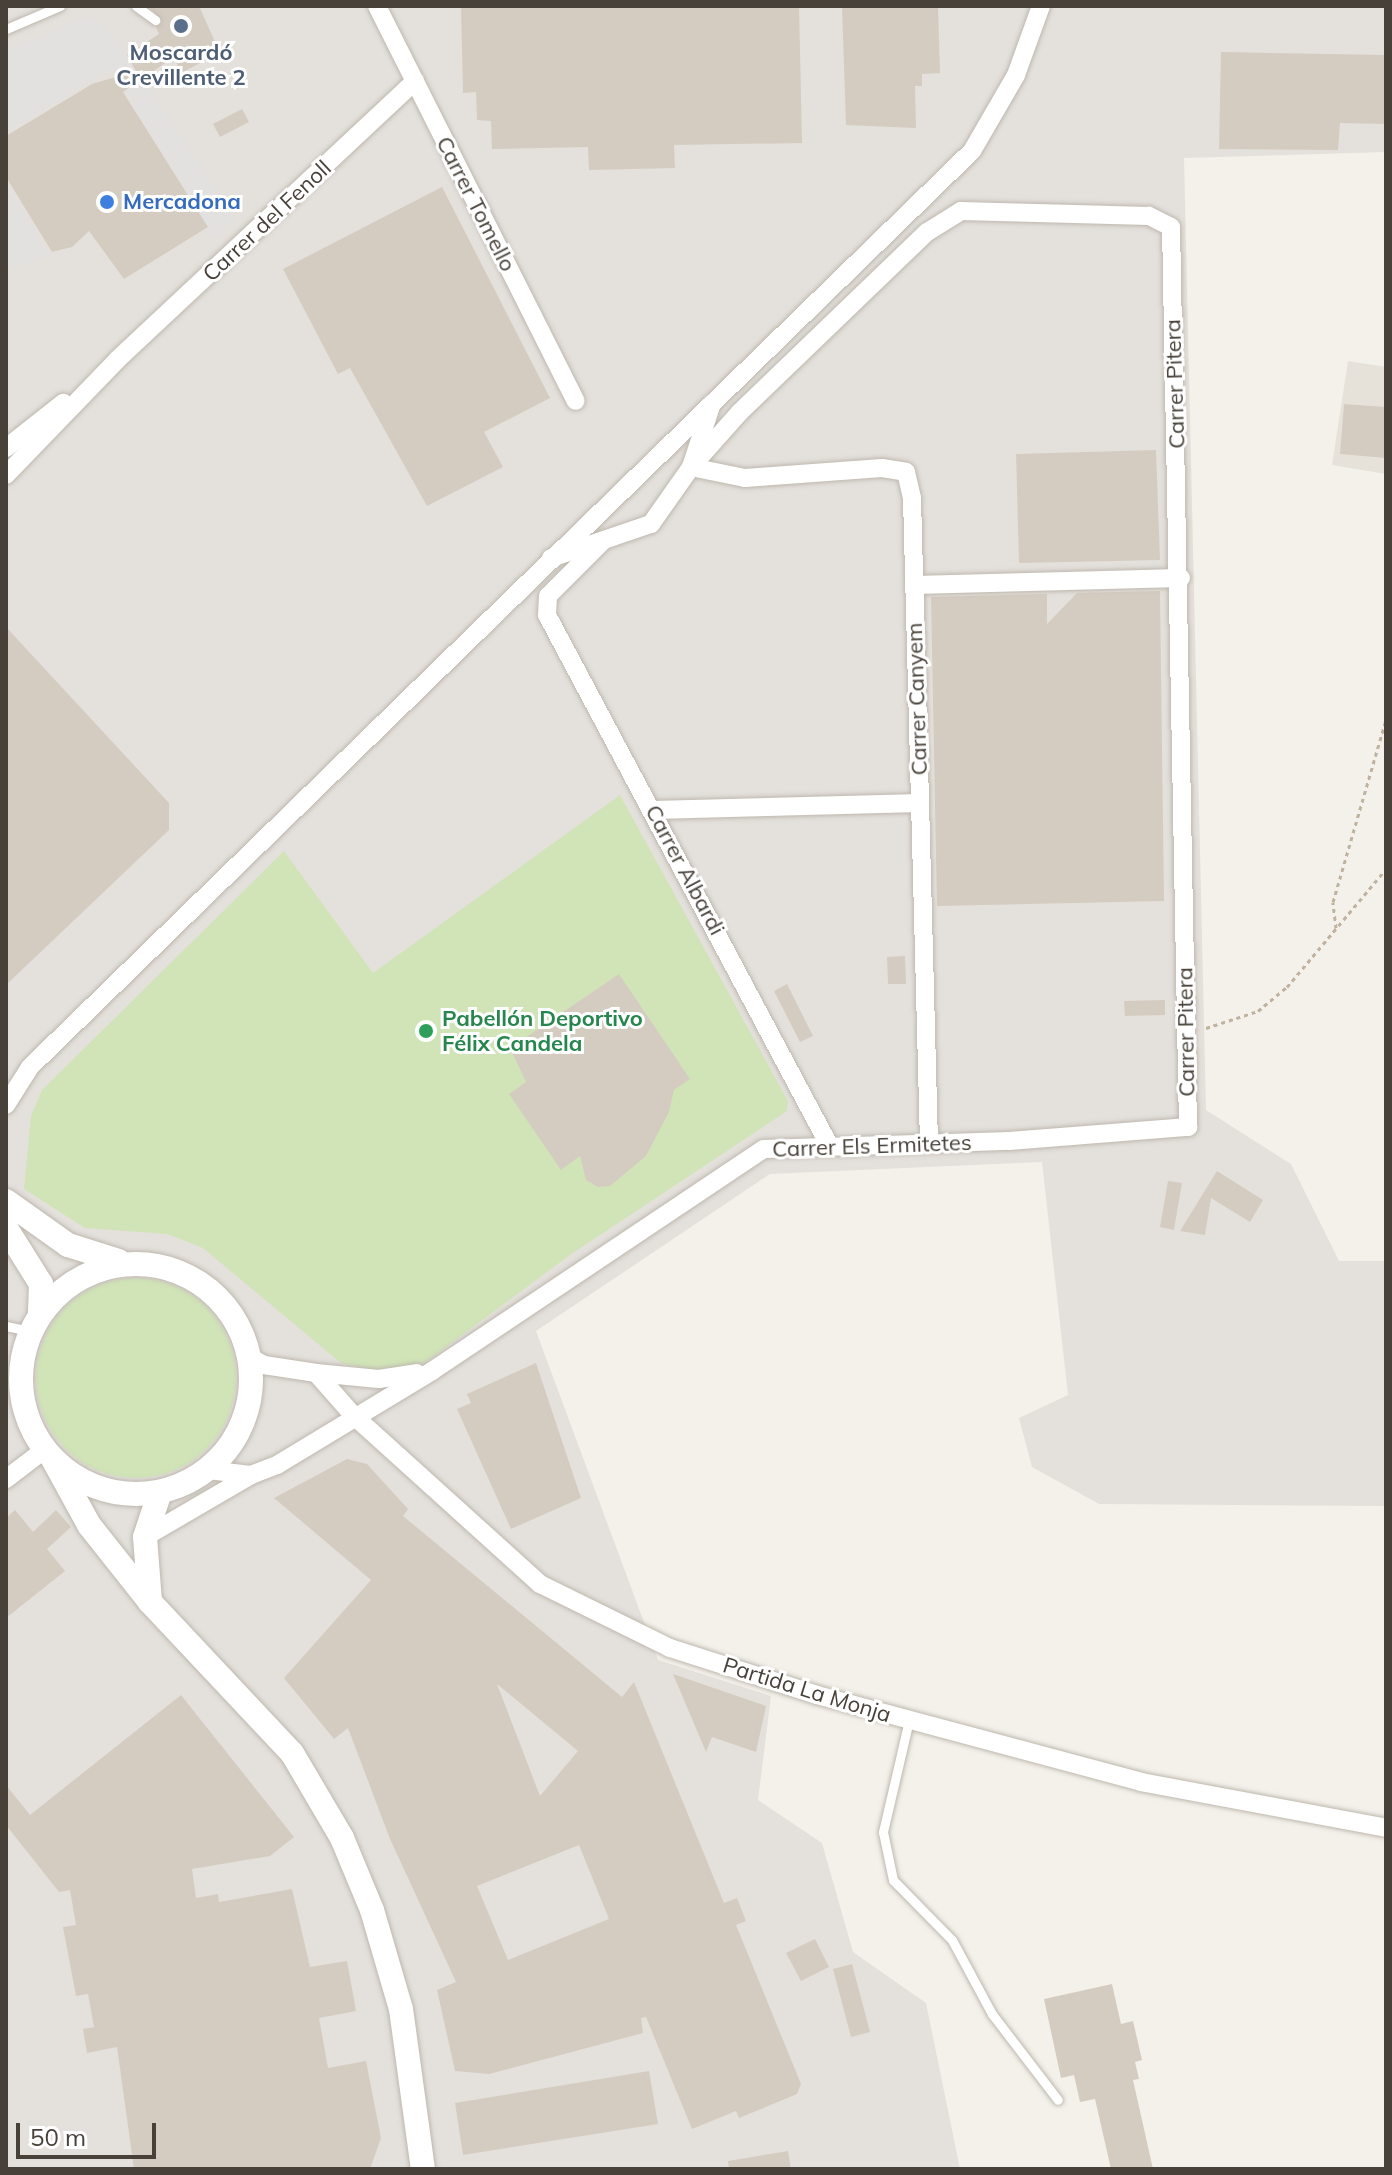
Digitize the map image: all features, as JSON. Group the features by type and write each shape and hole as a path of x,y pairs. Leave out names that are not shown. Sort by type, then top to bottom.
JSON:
{"street":[{"name":"Carrer Tomello","path":"377,6 576,401"},
{"path":"6,1105 30,1067 549,558 972,151 1016,75 1041,6"},
{"name":"Carrer del Fenoll","path":"6,475 118,359 415,81"},
{"name":"Carrer Pitera","path":"691,467 740,412 927,232 961,211 1149,216 1171,227 1181,578 1188,1127"},
{"name":"Carrer del Fenoll","path":"6,448 118,359"},
{"path":"549,558 651,524 691,467 713,399"},
{"name":"Carrer Canyem","path":"691,467 745,478 882,468 906,472 914,585 929,1143"},
{"name":"Carrer Albardi","path":"602,542 548,596 547,615 829,1145"},
{"path":"914,585 1181,578"},
{"path":"653,810 920,803"},
{"path":"6,1081 30,1067"},
{"name":"Carrer Els Ermitetes","path":"145,1537 251,1475 277,1465 353,1415 432,1371 764,1149 929,1143 1188,1127"},
{"path":"10,1221 68,1245 129,1263 183,1273 207,1287 234,1319 250,1357 251,1389 245,1419 230,1447 208,1470 160,1492 122,1494 97,1487 49,1456"},
{"path":"10,1221 41,1284 25,1323 20,1361 20,1393 28,1423 89,1525 150,1602 292,1753 342,1838 372,1910 401,2009 423,2169"},
{"path":"25,1323 64,1287 95,1270 129,1263"},
{"name":"Carrer Els Ermitetes","path":"250,1357 264,1365 379,1379 432,1371"},
{"name":"Partida La Monja","path":"316,1373 353,1415 540,1584 670,1648 909,1720 1141,1782 1386,1828"},
{"path":"6,1479 49,1456"},
{"path":"208,1470 251,1475"},
{"path":"150,1602 145,1537 160,1492"}],"lane":[{"path":"6,29 60,6"},
{"path":"136,6 155,20"},
{"path":"909,1720 883,1832 893,1880 952,1940 992,2014 1058,2100"}],"path":[{"path":"1336,928 1333,902 1386,719"},
{"path":"1187,1031 1226,1025 1258,1011 1287,987 1386,869"}],"shaded area":[{"path":"6,6 1386,6 1386,152 1184,158 1206,1110 1291,1164 1339,1261 1386,1261 1386,1506 1099,1504 1032,1467 1019,1418 1068,1395 1042,1162 770,1174 536,1331 658,1660 771,1696 758,1800 822,1843 853,1952 926,2003 960,2169 6,2169"},
{"path":"88,15 113,37 235,217 215,238 111,69 6,133 6,51"},
{"path":"6,182 50,256 6,271"},
{"path":"1348,361 1386,367 1386,474 1332,465"}],"green space":[{"name":"Pabellón Deportivo Félix Candela","path":"620,795 788,1101 787,1111 570,1255 423,1364 375,1370 341,1363 203,1248 167,1234 85,1228 24,1189 31,1116 42,1090 284,851 373,973"},
{"path":"136,1278 174,1286 207,1307 228,1340 236,1378 228,1416 207,1449 174,1470 136,1478 98,1470 65,1449 44,1416 36,1378 44,1340 65,1307 98,1286"}],"building":[{"name":"Mercadona","path":"149,6 199,6 220,53 181,73 174,57 123,92 208,227 124,279 89,231 72,247 52,252 6,177 6,136 92,84 136,71 127,55 159,34 156,27 162,22"},
{"path":"461,6 799,6 802,143 674,145 675,168 589,170 588,147 492,149 491,121 477,120 476,92 463,93"},
{"path":"842,6 938,6 940,73 922,74 922,86 915,86 916,128 846,125"},
{"path":"1221,52 1386,55 1386,124 1340,123 1338,150 1219,149"},
{"path":"242,109 249,122 220,137 213,124"},
{"path":"442,187 550,398 484,432 503,467 427,506 350,368 338,374 283,269"},
{"path":"1344,404 1386,407 1386,458 1340,454"},
{"path":"1156,450 1160,560 1019,563 1016,454"},
{"path":"1160,591 1164,901 937,906 931,597 1047,594 1047,624 1077,593"},
{"path":"6,627 169,803 169,830 6,985"},
{"path":"905,956 906,984 888,984 887,957"},
{"path":"619,974 690,1079 674,1090 669,1112 646,1156 610,1186 598,1187 586,1180 580,1156 561,1170 509,1094 526,1082 510,1048"},
{"path":"787,984 813,1036 800,1042 774,991"},
{"path":"1165,1000 1165,1015 1125,1016 1124,1001"},
{"path":"1217,1171 1263,1200 1250,1222 1211,1198 1205,1235 1180,1231"},
{"path":"1168,1181 1182,1183 1174,1230 1160,1227"},
{"path":"536,1363 581,1498 511,1529 457,1409 471,1403 467,1394"},
{"path":"347,1459 367,1464 408,1509 403,1516 622,1697 634,1682 724,1903 737,1898 746,1921 736,1925 801,2084 797,2094 739,2118 736,2111 692,2129 646,2017 641,2018 643,2033 489,2074 455,2071 437,1990 456,1982 390,1839 348,1728 334,1739 284,1678 371,1580 274,1498","holes":["497,1684 578,1751 540,1796","579,1845 609,1919 508,1960 477,1886"]},
{"path":"15,1510 33,1532 56,1510 71,1527 47,1549 65,1571 6,1618 6,1518"},
{"path":"673,1674 766,1706 756,1752 712,1737 706,1752"},
{"path":"181,1695 294,1837 270,1856 192,1869 196,1898 218,1894 219,1902 292,1889 310,1967 347,1961 356,2011 319,2018 328,2068 366,2061 381,2138 370,2169 134,2169 117,2047 87,2053 83,2029 94,2027 88,1994 76,1996 63,1927 76,1925 70,1890 59,1892 6,1825 6,1785 30,1815"},
{"path":"815,1939 829,1967 801,1981 786,1953"},
{"path":"852,1964 870,2032 851,2037 833,1969"},
{"path":"1112,1984 1121,2024 1133,2021 1142,2060 1135,2062 1139,2079 1133,2080 1153,2169 1111,2169 1095,2099 1080,2102 1074,2075 1061,2078 1044,1999"},
{"path":"649,2071 658,2124 463,2155 455,2103"},
{"path":"788,2151 791,2169 729,2169 728,2161"}],"place":[{"name":"Moscardó Crevillente 2","path":"181,26"},
{"name":"Mercadona","path":"107,202"},
{"name":"Pabellón Deportivo Félix Candela","path":"426,1031"}]}
